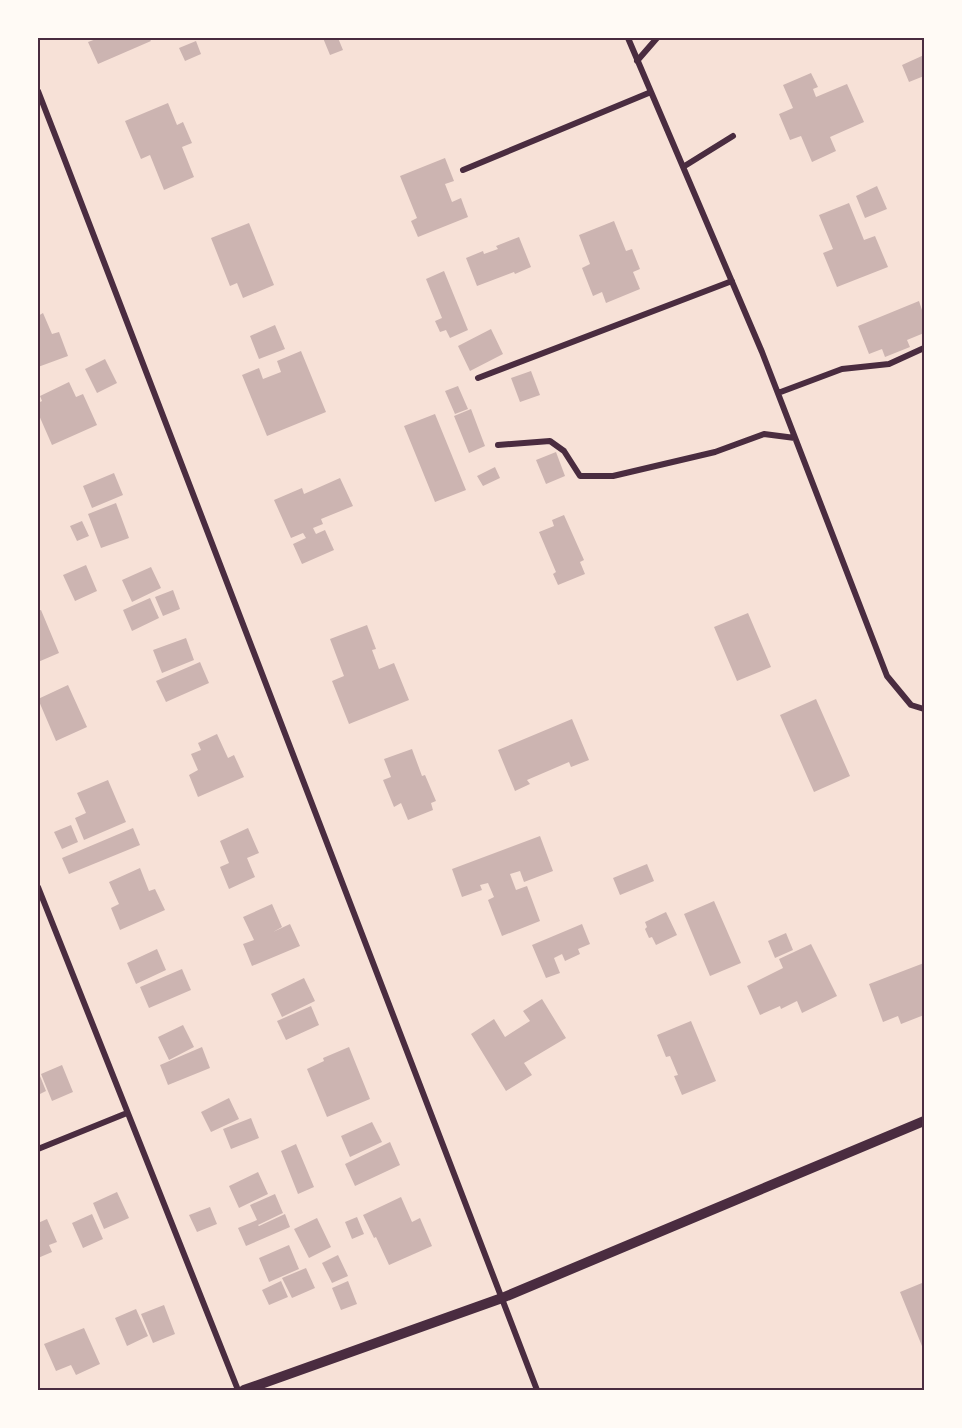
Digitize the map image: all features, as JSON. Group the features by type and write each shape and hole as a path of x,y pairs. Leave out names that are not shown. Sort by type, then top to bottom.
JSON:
{"street":[{"path":"627,38 762,352 887,676 910,705 924,709"},
{"path":"637,61 657,38"},
{"path":"38,91 537,1390"},
{"path":"463,170 651,92"},
{"path":"683,168 733,136"},
{"path":"478,378 732,281"},
{"path":"778,393 842,369 889,364 924,348"},
{"path":"498,445 550,441 564,451 580,477 613,476 715,452 764,434 795,438"},
{"path":"38,887 238,1390"},
{"path":"38,1149 127,1113"},
{"path":"244,1390 502,1298 924,1121"}],"building":[{"path":"99,38 149,38 151,41 98,64 88,42"},
{"path":"323,38 338,38 343,50 330,55"},
{"path":"196,41 201,54 185,61 179,48"},
{"path":"924,55 924,76 909,82 902,65"},
{"path":"811,73 818,87 813,89 816,97 847,84 864,122 830,137 836,151 812,162 801,136 790,140 779,114 793,108 783,85"},
{"path":"168,103 177,125 183,122 192,143 182,147 194,177 164,190 150,155 141,159 125,121"},
{"path":"445,158 454,181 445,184 452,202 461,198 468,217 418,237 411,221 417,218 400,176"},
{"path":"877,186 887,209 865,218 856,196"},
{"path":"849,203 864,240 875,236 888,267 837,287 823,253 833,249 819,215"},
{"path":"614,221 626,251 632,249 640,269 633,272 640,289 606,303 602,292 593,296 582,268 590,264 579,235"},
{"path":"249,223 274,285 243,298 237,283 230,286 211,238"},
{"path":"519,237 531,267 477,286 466,258 483,251 484,254 498,249 496,246"},
{"path":"444,271 468,330 450,338 446,330 440,332 435,321 442,318 426,279"},
{"path":"919,301 924,316 924,333 907,340 910,347 885,357 882,349 869,354 858,326"},
{"path":"43,313 52,334 59,332 68,356 38,367 38,316"},
{"path":"275,325 285,349 259,359 250,336"},
{"path":"491,329 503,354 470,371 458,346"},
{"path":"301,351 326,412 267,436 242,375 259,368 263,379 281,372 277,361"},
{"path":"105,359 117,383 97,393 85,369"},
{"path":"531,371 540,395 520,402 511,378"},
{"path":"69,382 76,397 83,394 97,425 52,445 38,413 38,403 42,401 40,396"},
{"path":"458,386 468,409 455,414 445,391"},
{"path":"471,409 485,446 469,453 454,416"},
{"path":"435,414 466,490 435,502 404,426"},
{"path":"556,452 565,476 546,484 536,460"},
{"path":"495,467 500,478 483,486 477,476"},
{"path":"114,473 123,495 92,508 83,486"},
{"path":"340,478 353,506 321,519 323,524 313,528 316,534 325,530 334,550 302,564 293,544 306,538 303,533 291,538 274,500 302,488 304,494"},
{"path":"116,503 129,538 101,548 88,514"},
{"path":"564,515 584,560 580,562 585,574 558,585 553,574 556,572 539,532 554,526 552,520"},
{"path":"82,521 89,536 77,541 70,526"},
{"path":"86,565 97,591 75,601 63,575"},
{"path":"151,567 161,588 132,602 122,580"},
{"path":"173,590 180,609 163,616 155,597"},
{"path":"150,598 159,618 132,631 123,610"},
{"path":"41,610 59,653 38,662 38,611"},
{"path":"748,613 771,667 737,681 714,627"},
{"path":"367,625 376,649 372,650 379,669 394,663 409,700 349,724 332,681 344,676 330,639"},
{"path":"186,638 194,660 162,673 153,650"},
{"path":"200,662 209,683 166,702 156,681"},
{"path":"68,685 87,727 56,741 38,699"},
{"path":"816,699 850,776 814,792 780,715"},
{"path":"572,719 589,760 571,767 569,762 527,780 530,784 515,791 498,750"},
{"path":"217,734 228,758 234,755 244,777 198,797 189,775 198,770 191,754 201,750 198,743"},
{"path":"412,749 422,776 425,775 436,801 431,803 433,810 408,820 401,803 394,807 383,780 391,777 384,759"},
{"path":"108,780 126,822 84,840 75,818 86,813 77,793"},
{"path":"71,825 78,842 62,849 54,832"},
{"path":"133,828 140,845 69,874 62,858"},
{"path":"248,828 259,853 247,858 255,877 229,889 220,867 229,863 220,841"},
{"path":"540,836 553,871 524,882 520,871 510,874 516,890 527,886 540,921 502,936 488,900 494,897 488,883 480,885 482,890 462,897 452,869"},
{"path":"647,864 654,881 620,895 613,878"},
{"path":"140,868 149,891 155,889 165,910 120,930 111,908 119,904 109,882"},
{"path":"714,901 741,963 710,976 684,914"},
{"path":"272,904 282,927 273,932 290,924 300,946 252,966 243,944 254,940 243,917"},
{"path":"666,912 677,935 656,945 652,937 649,938 645,922"},
{"path":"582,924 590,944 578,949 580,954 565,961 562,954 554,958 560,973 546,978 532,945"},
{"path":"786,933 793,950 775,958 768,941"},
{"path":"811,944 837,996 802,1013 797,1001 781,1009 780,1006 760,1015 747,986 783,968 779,959"},
{"path":"157,949 166,970 136,984 127,963"},
{"path":"924,963 924,1015 901,1024 898,1016 883,1022 869,984"},
{"path":"182,969 191,990 149,1008 140,987"},
{"path":"304,978 315,1001 282,1017 271,994"},
{"path":"542,999 566,1038 524,1063 532,1075 506,1091 471,1034 494,1019 505,1037 530,1021 523,1011"},
{"path":"311,1006 319,1025 286,1040 277,1021"},
{"path":"691,1021 716,1081 682,1095 674,1076 678,1075 670,1056 666,1057 657,1035"},
{"path":"183,1025 194,1047 169,1060 158,1037"},
{"path":"202,1047 210,1068 168,1085 160,1065"},
{"path":"349,1047 370,1099 327,1117 307,1069 324,1061 323,1058"},
{"path":"62,1065 73,1092 52,1101 41,1074"},
{"path":"38,1071 46,1091 38,1095"},
{"path":"229,1098 239,1119 211,1132 201,1112"},
{"path":"251,1118 259,1138 231,1149 223,1129"},
{"path":"372,1122 382,1142 350,1157 341,1136"},
{"path":"390,1142 400,1165 355,1186 345,1164"},
{"path":"296,1144 314,1187 298,1194 281,1151"},
{"path":"258,1172 268,1194 239,1208 229,1186"},
{"path":"117,1192 129,1218 104,1229 93,1203"},
{"path":"275,1194 283,1213 258,1225 285,1214 290,1227 246,1246 238,1228 257,1220 250,1205"},
{"path":"401,1197 412,1222 420,1218 432,1246 389,1265 363,1215"},
{"path":"210,1207 217,1224 197,1232 189,1215"},
{"path":"92,1214 103,1239 83,1248 72,1223"},
{"path":"357,1217 364,1234 352,1239 345,1222"},
{"path":"317,1218 331,1247 309,1258 294,1229"},
{"path":"47,1219 57,1242 49,1245 52,1252 38,1258 38,1223"},
{"path":"289,1245 299,1269 269,1282 259,1258"},
{"path":"338,1255 348,1276 332,1283 322,1263"},
{"path":"306,1268 315,1288 292,1298 282,1278"},
{"path":"281,1281 288,1297 269,1305 262,1290"},
{"path":"348,1281 357,1304 341,1310 332,1288"},
{"path":"922,1283 924,1288 924,1351 900,1292"},
{"path":"164,1305 175,1334 153,1343 141,1314"},
{"path":"136,1309 148,1336 127,1346 115,1318"},
{"path":"84,1328 100,1364 76,1375 71,1365 56,1371 44,1344"}]}
